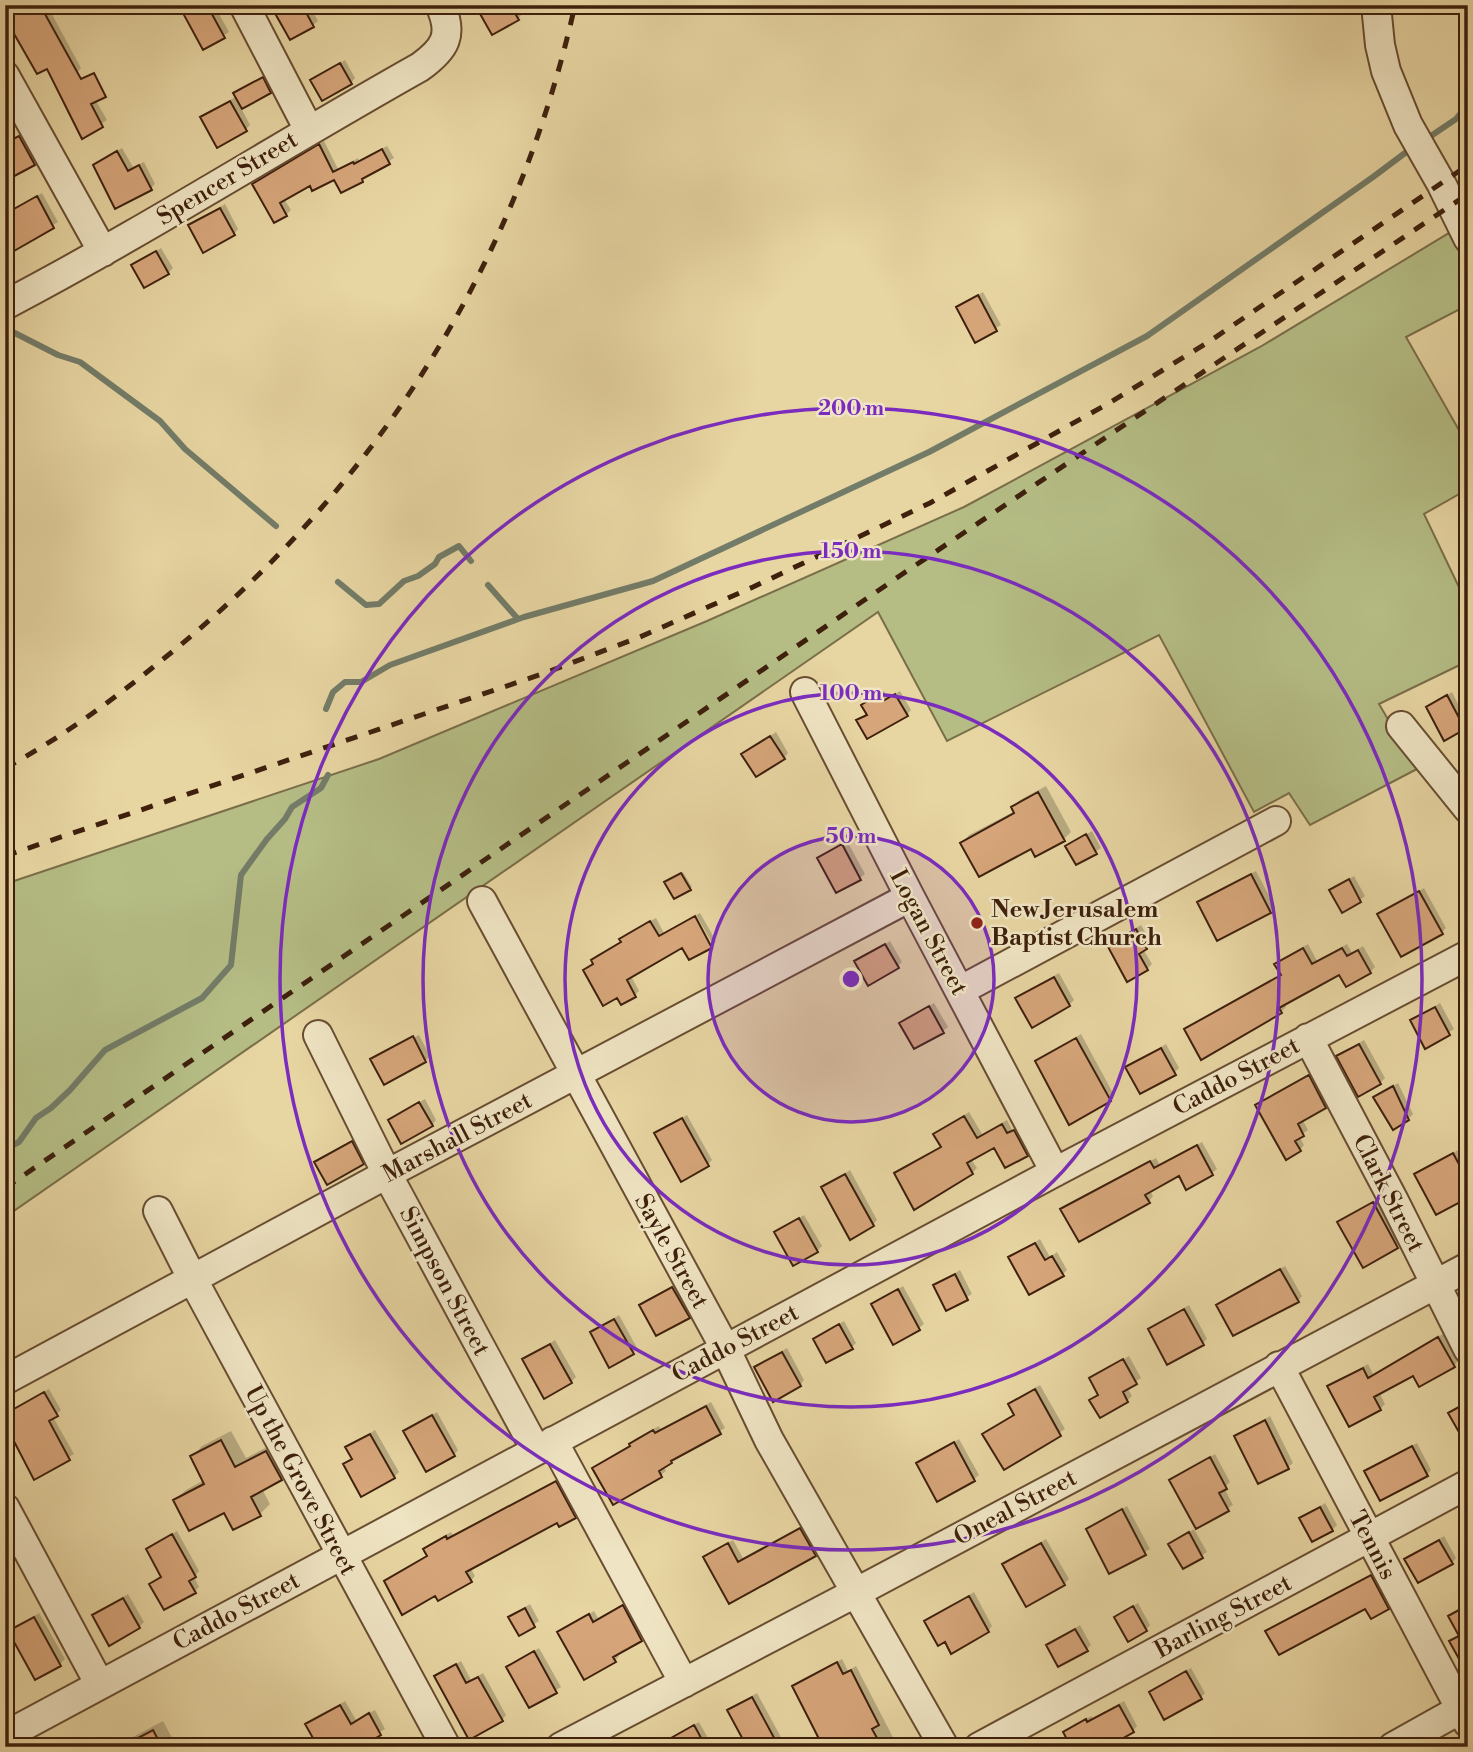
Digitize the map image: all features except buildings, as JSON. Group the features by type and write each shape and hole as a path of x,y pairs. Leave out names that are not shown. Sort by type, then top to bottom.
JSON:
{"street":[{"path":"244,5 309,130"},
{"name":"Spencer Street","path":"5,305 103,252 420,67 434,57 444,44 447,29 440,5"},
{"path":"1376,5 1386,71 1408,125 1468,238"},
{"path":"5,76 103,252"},
{"name":"Logan Street","path":"805,692 1055,1172"},
{"path":"1401,726 1468,809"},
{"path":"961,990 1276,821"},
{"name":"Marshall Street","path":"5,1380 910,897"},
{"name":"Sayle Street","path":"482,901 725,1348 769,1440 944,1747"},
{"name":"Caddo Street","path":"5,1736 725,1348 1468,955"},
{"name":"Simpson Street","path":"318,1035 387,1174 684,1683"},
{"name":"Clark Street","path":"1308,1038 1468,1349"},
{"name":"Up the Grove Street","path":"158,1211 191,1279 446,1747"},
{"name":"Oneal Street","path":"561,1747 1468,1266"},
{"name":"Tennis","path":"1279,1366 1369,1538 1465,1712"},
{"name":"Barling Street","path":"979,1747 1468,1484"},
{"path":"5,1508 100,1685"},
{"path":"1393,1747 1465,1712"}],"green space":[{"path":"1449,233 1468,268 1468,305 1406,337 1468,446 1468,489 1424,514 1468,606 1468,661 1379,704 1417,769 1310,825 1289,793 1254,812 1159,635 947,741 878,612 5,1217 5,884 379,759 707,621 964,507 1260,347"}],"waterway":[{"path":"1425,140 1456,119 1468,104"},
{"path":"326,709 333,692 345,682 361,682 390,665 524,617 653,581 929,452 1147,336 1413,147"},
{"path":"5,328 58,355 80,362 160,421 185,449 276,526"},
{"path":"338,582 366,605 379,604 404,581 418,576 435,564 439,557 459,546 471,561"},
{"path":"488,585 518,619"},
{"path":"5,1149 19,1142 36,1118 70,1090 105,1050 202,998 231,965 241,875 292,807 321,788 328,775"}],"railway":[{"path":"5,768 106,704 238,594 307,524 370,449 425,368 474,284 515,195 549,102 575,5"},
{"path":"5,856 545,673 640,637 753,587 930,503 1111,402 1210,341 1468,165"},
{"path":"5,1188 901,575 1468,194"}],"place":[{"name":"New Jerusalem Baptist Church","path":"977,923"}]}
